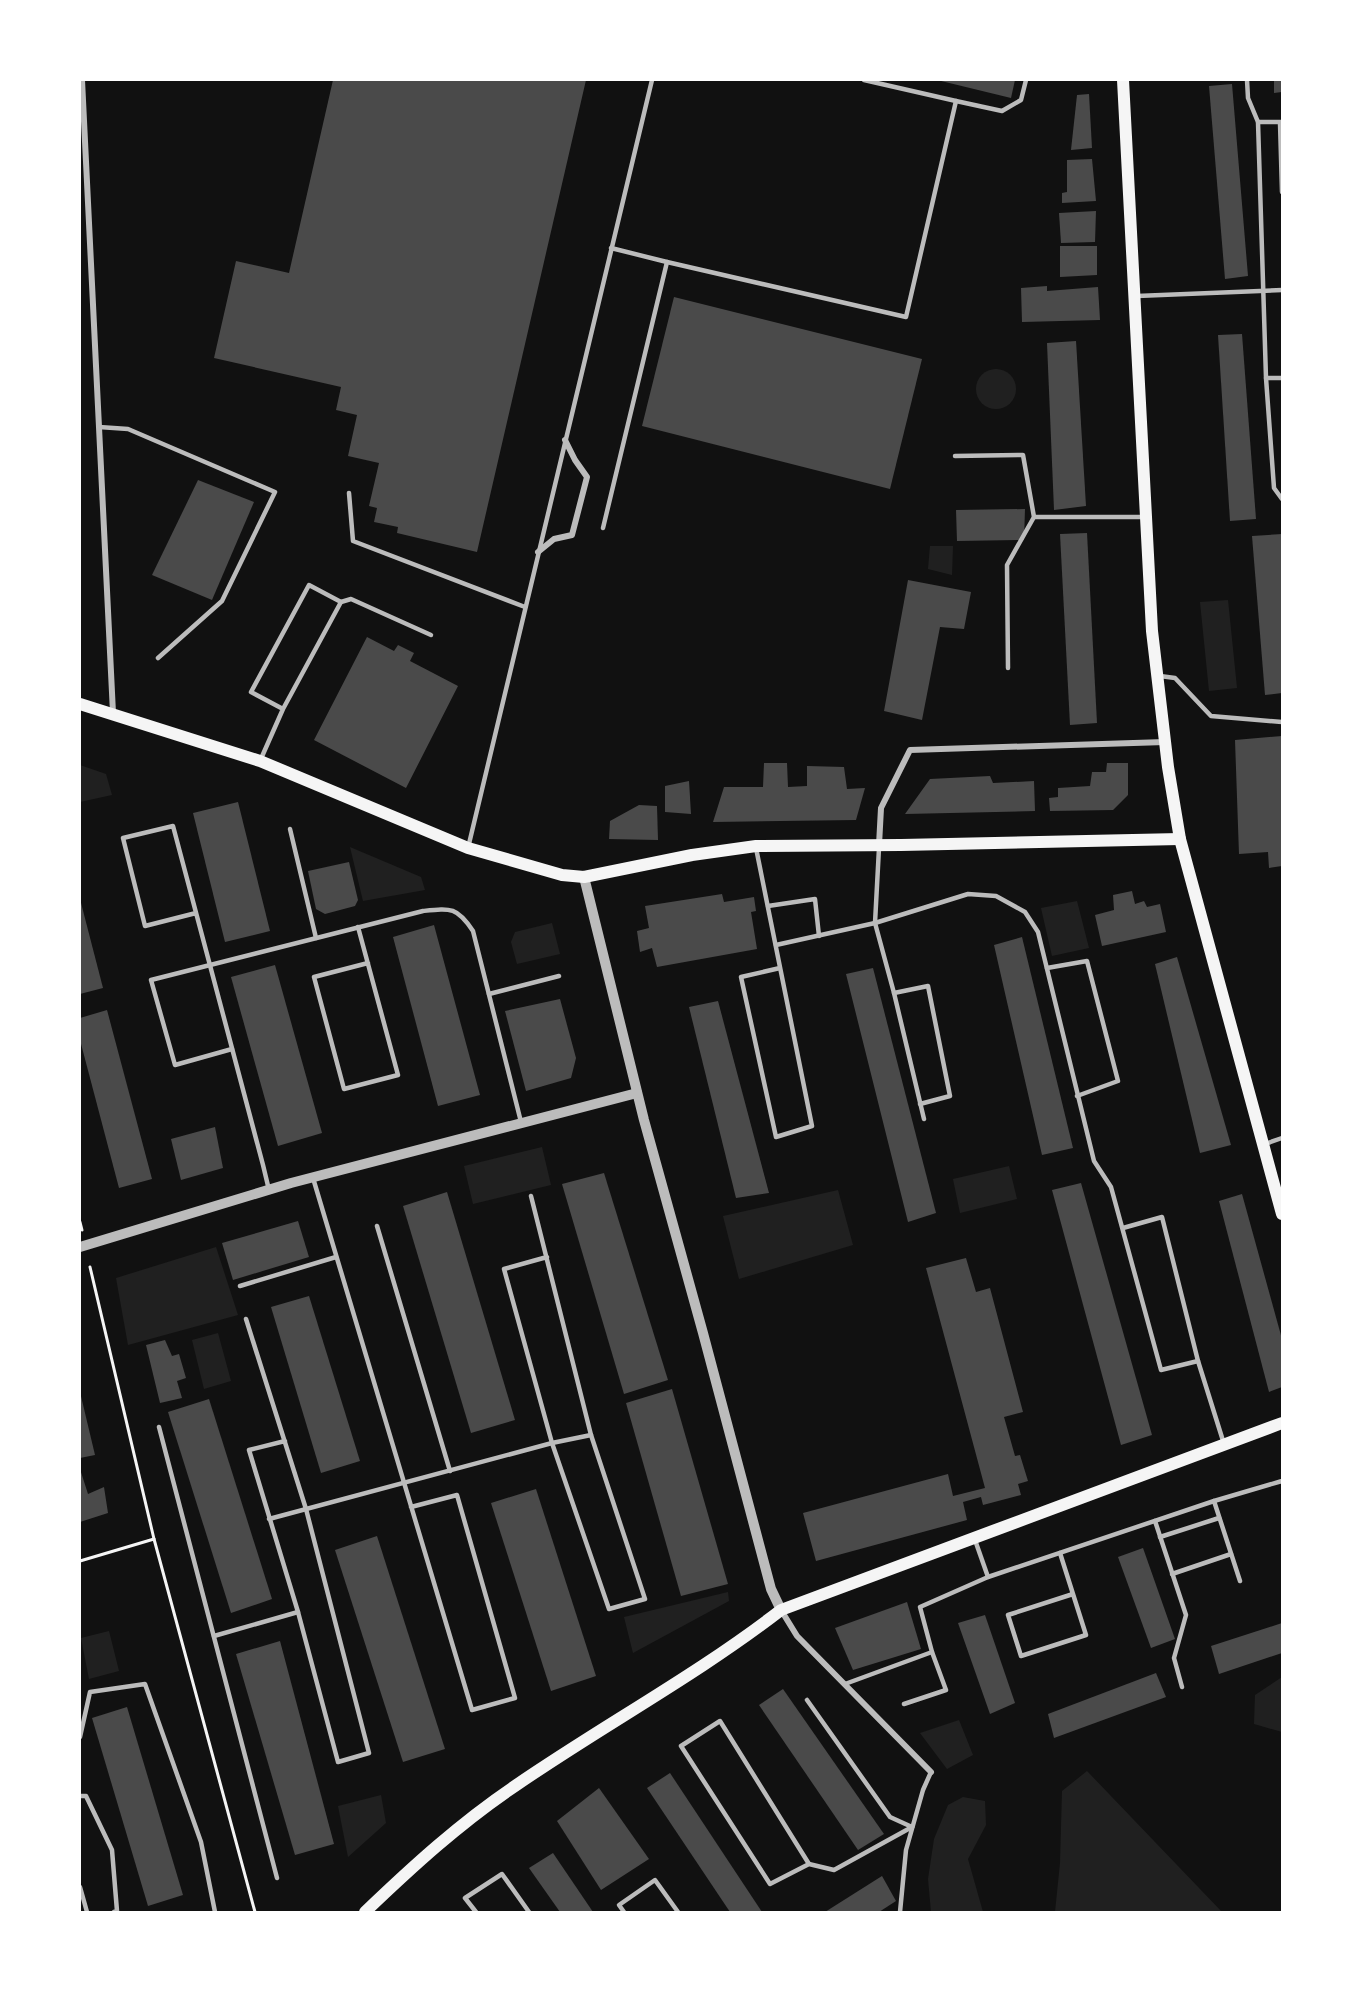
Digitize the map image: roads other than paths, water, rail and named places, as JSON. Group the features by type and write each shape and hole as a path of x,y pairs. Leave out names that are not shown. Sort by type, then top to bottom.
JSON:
{"main road":[{"path":"1123,80 1152,630 1165,742 1180,839 1282,1214"},
{"path":"80,704 260,761 468,848 552,873 584,877 692,855 756,846 1180,839"},
{"path":"365,1912 434,1847 514,1786 637,1709 781,1610 1282,1423"}],"street":[{"path":"82,80 112,713"},
{"path":"538,552 554,539 572,535 587,477 565,440"},
{"path":"879,845 881,808 910,750 1165,742"},
{"path":"584,877 637,1093 771,1589 797,1636 931,1772"},
{"path":"80,1247 313,1178 637,1093"}],"lane":[{"path":"468,848 652,80"},
{"path":"864,80 1002,111 1021,100 1026,80"},
{"path":"1247,80 1248,98 1258,122 1266,378 1274,488 1282,499"},
{"path":"611,248 906,317 956,101"},
{"path":"1258,122 1281,122 1282,192"},
{"path":"603,528 667,262"},
{"path":"1134,297 1282,290"},
{"path":"1266,378 1282,378"},
{"path":"99,427 128,429 275,492 222,601 158,658"},
{"path":"955,456 1023,455 1034,517 1007,565 1008,668"},
{"path":"349,493 353,541 525,607"},
{"path":"1034,517 1146,517"},
{"path":"283,710 251,692 309,585 341,602 351,599 430,635"},
{"path":"260,761 283,710 341,602"},
{"path":"1157,676 1175,678 1211,716 1282,722"},
{"path":"196,913 145,926 123,838 173,826 210,965 269,1191"},
{"path":"290,829 316,938"},
{"path":"879,845 875,923 924,1119"},
{"path":"756,846 812,1126 776,1137 741,977 780,968"},
{"path":"776,945 875,923 968,894 996,896 1025,912 1038,932 1094,1161 1111,1187 1161,1370 1198,1361"},
{"path":"768,906 815,899 819,936"},
{"path":"232,1049 175,1065 151,980 423,911 441,909 457,911 473,931 521,1122"},
{"path":"358,927 368,963 398,1075 344,1089 314,977 368,963"},
{"path":"1047,968 1087,961 1118,1081 1077,1096"},
{"path":"489,994 559,976"},
{"path":"894,993 928,986 950,1096 920,1104"},
{"path":"1263,1145 1282,1138"},
{"path":"313,1178 336,1257 404,1483 411,1507 472,1710 515,1698 457,1495 411,1507"},
{"path":"531,1196 547,1257 591,1435 645,1599 609,1608 552,1443 504,1269 547,1257"},
{"path":"1124,1228 1162,1217 1198,1361 1224,1444"},
{"path":"376,1226 450,1471"},
{"path":"240,1286 336,1257"},
{"path":"246,1319 285,1441 306,1509 369,1753 338,1762 298,1612 249,1450 285,1441"},
{"path":"159,1427 277,1878"},
{"path":"269,1519 552,1443 591,1435"},
{"path":"904,1704 946,1690 932,1652 920,1607 987,1577 1282,1481"},
{"path":"1214,1502 1240,1581"},
{"path":"1160,1537 1220,1518"},
{"path":"1155,1521 1186,1615 1174,1658 1182,1687"},
{"path":"974,1537 987,1577"},
{"path":"1060,1553 1073,1594 1086,1635 1021,1656 1008,1615 1073,1594"},
{"path":"1172,1574 1231,1554"},
{"path":"214,1636 298,1612"},
{"path":"845,1684 932,1652"},
{"path":"80,1737 90,1692 145,1684 201,1842 215,1912"},
{"path":"807,1700 890,1817 912,1827"},
{"path":"809,1864 720,1721 681,1746 770,1884 809,1864 834,1870 912,1827"},
{"path":"900,1912 906,1850 923,1790 931,1772"},
{"path":"80,1796 86,1796 112,1850 117,1911 114,1912"},
{"path":"476,1912 465,1898 502,1874 529,1912"},
{"path":"624,1912 619,1905 655,1880 678,1912"},
{"path":"80,1889 87,1912"}]}
